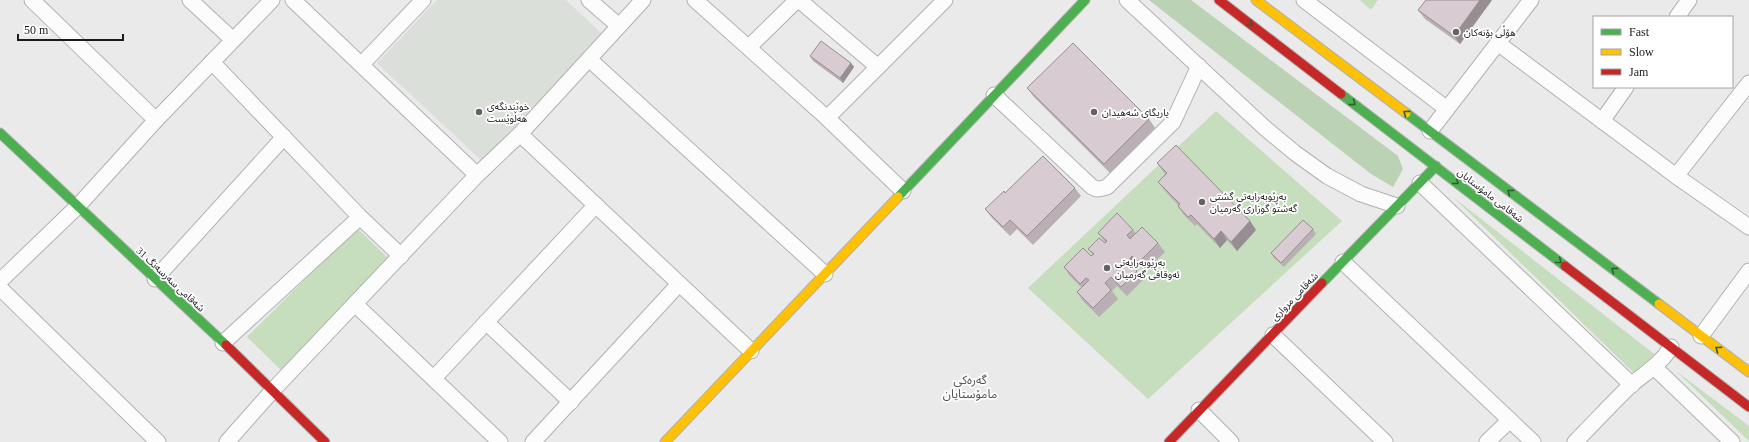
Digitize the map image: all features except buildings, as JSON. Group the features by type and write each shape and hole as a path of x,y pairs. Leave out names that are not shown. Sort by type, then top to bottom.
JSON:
{"street":[{"path":"32,0 156,120"},
{"path":"190,0 233,40"},
{"path":"0,282 78,206 156,120 272,0"},
{"path":"293,0 477,175"},
{"path":"362,64 423,0"},
{"path":"589,0 619,26"},
{"path":"227,442 273,390 356,305 477,175 520,134 643,0"},
{"path":"695,0 827,118 903,192"},
{"path":"749,47 798,0 878,68"},
{"path":"827,118 945,0"},
{"path":"665,442 1085,0"},
{"path":"1127,0 1266,129 1295,153 1327,176 1354,190 1397,206"},
{"name":"شەقامی مامۆستایان","path":"1219,0 1749,407"},
{"name":"شەقامی مامۆستایان","path":"1256,0 1749,372"},
{"path":"1304,0 1447,109"},
{"path":"1430,131 1499,44 1531,0"},
{"path":"1678,16 1689,0"},
{"path":"1264,35 1275,29 1277,16"},
{"path":"1499,44 1676,176 1749,227"},
{"path":"1305,66 1309,54 1320,48"},
{"path":"589,59 825,274"},
{"path":"212,62 360,217 400,256"},
{"path":"994,95 1092,187 1102,189 1107,188 1173,122 1198,66"},
{"path":"1676,176 1749,83"},
{"path":"1602,121 1625,88"},
{"path":"520,134 751,351"},
{"name":"شەقامی سەرسەنگ 31","path":"1,137 78,206 273,390 325,442"},
{"path":"155,279 284,137"},
{"name":"شەقامی مرواری","path":"1169,442 1436,166"},
{"path":"1420,183 1632,385"},
{"path":"434,378 596,205"},
{"path":"223,343 360,217"},
{"path":"1342,262 1533,442"},
{"path":"1701,336 1749,272"},
{"path":"533,442 679,284"},
{"path":"0,288 158,442"},
{"path":"356,305 500,442"},
{"path":"486,322 570,402"},
{"path":"1273,335 1386,442"},
{"path":"1575,442 1632,385 1654,367 1666,355 1671,347"},
{"path":"1654,367 1726,440"},
{"path":"1199,410 1231,442"},
{"path":"1487,442 1510,420"}],"shaded area":[{"name":"خوێندنگەی هەڵوێست","path":"437,0 566,0 602,34 482,161 377,63"}],"green space":[{"path":"1149,0 1191,0 1398,156 1403,169 1393,187 1371,174"},
{"path":"1360,0 1378,0 1371,10"},
{"path":"1216,111 1342,221 1148,399 1028,288"},
{"path":"1453,197 1658,357 1638,377"},
{"path":"357,228 391,261 281,370 247,337"},
{"path":"1676,371 1749,426 1749,441"}],"traffic: fast":[{"path":"898,197 1085,0"},
{"path":"1341,94 1565,266"},
{"path":"1406,113 1659,304"},
{"path":"0,133 226,345"},
{"path":"1322,283 1436,166"}],"traffic: slow":[{"path":"1256,0 1406,113"},
{"path":"665,442 898,197"},
{"path":"1659,304 1749,372"}],"traffic: jam":[{"path":"1219,0 1341,94"},
{"path":"1565,266 1749,407"},
{"path":"1169,442 1322,283"},
{"path":"226,345 325,442"}],"place":[{"name":"هۆڵی بۆنەکان","path":"1456,32"},
{"name":"خوێندنگەی هەڵوێست","path":"479,112"},
{"name":"یاریگای شەهیدان","path":"1094,112"},
{"name":"بەڕێوبەرایەتی گشتی گەشتو گوزاری گەرمیان","path":"1202,202"},
{"name":"بەڕێوبەرایەتی ئەوقافی گەرمیان","path":"1107,268"}],"district":[{"name":"گەرەکی مامۆستایان","path":"970,387"}]}
